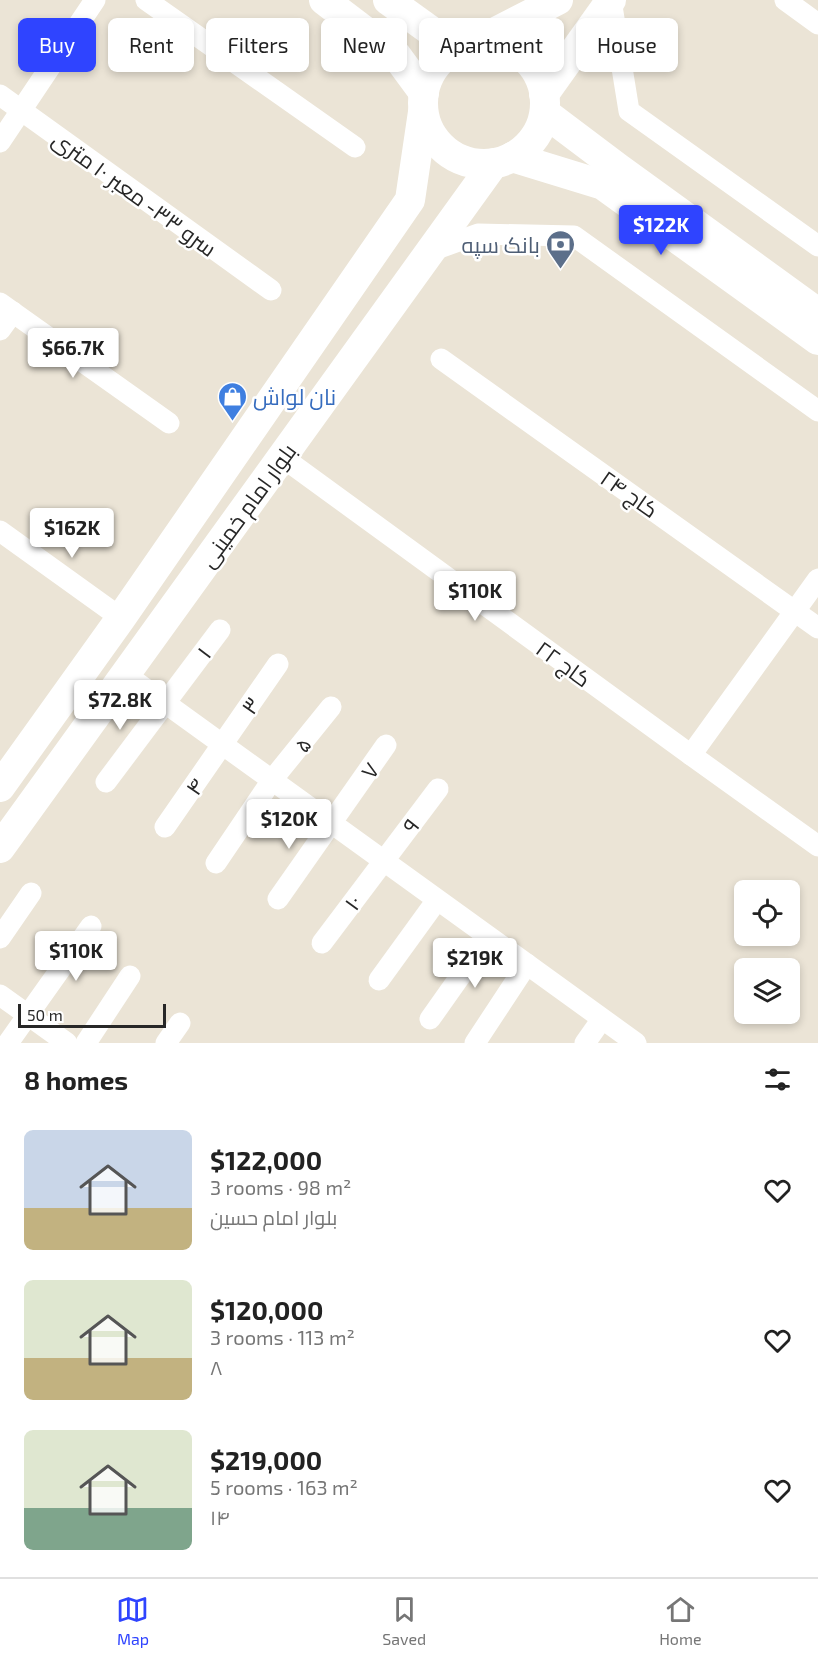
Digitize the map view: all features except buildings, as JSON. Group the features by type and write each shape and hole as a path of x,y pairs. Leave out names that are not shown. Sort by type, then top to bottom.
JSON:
{"street":[{"path":"0,142 95,0"},
{"path":"146,0 355,147"},
{"path":"324,0 396,55 424,102 429,130 441,146 456,157 475,163 503,160 603,185 818,340"},
{"path":"388,0 419,19"},
{"path":"522,18 558,0"},
{"path":"503,160 528,146 538,131 544,103 611,0"},
{"path":"611,0 629,111 818,246"},
{"path":"785,0 818,24"},
{"path":"424,102 432,72"},
{"path":"537,72 544,103 627,175 818,312"},
{"name":"سرو ۳۳- معبر ۱۰ متری","path":"0,95 271,290"},
{"name":"بلوار امام خمینی","path":"0,788 121,618 410,200 424,102"},
{"name":"بلوار امام خمینی","path":"0,848 431,251 503,160"},
{"path":"431,251 478,234 574,236 818,411"},
{"path":"0,330 6,308 169,423"},
{"name":"کاج ۲۴","path":"441,359 818,628"},
{"name":"کاج ۲۲","path":"282,457 818,846"},
{"path":"0,531 121,618"},
{"path":"691,755 818,579"},
{"name":"۱","path":"106,782 220,630"},
{"name":"۳","path":"222,745 278,664"},
{"path":"125,675 636,1043"},
{"name":"۵","path":"216,863 272,780 331,707"},
{"name":"۴","path":"165,827 222,745"},
{"name":"۷","path":"278,899 386,745"},
{"name":"۹","path":"383,861 438,789"},
{"name":"۱۰","path":"322,943 383,861"},
{"path":"0,938 32,894"},
{"path":"379,980 437,900"},
{"path":"8,1043 91,926"},
{"path":"430,1019 488,937"},
{"path":"475,1043 527,964"},
{"path":"86,1043 130,976"},
{"path":"0,995 68,1043"},
{"path":"585,1043 602,1019"},
{"path":"166,1043 180,1023"}],"place":[{"name":"بانک سپه","path":"561,270"},
{"name":"نان لواش","path":"232,422"}]}
